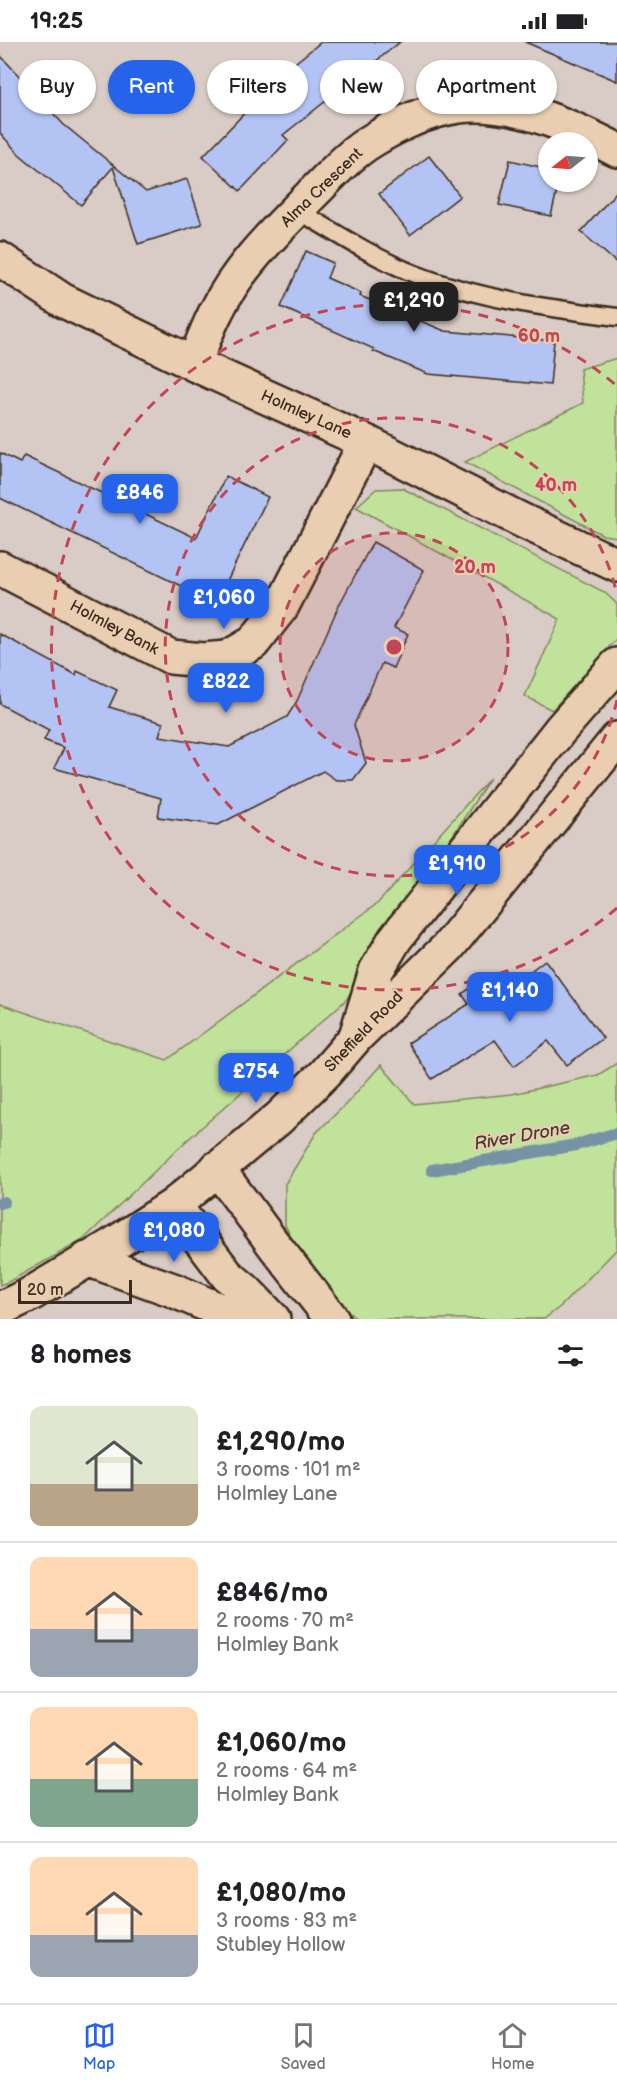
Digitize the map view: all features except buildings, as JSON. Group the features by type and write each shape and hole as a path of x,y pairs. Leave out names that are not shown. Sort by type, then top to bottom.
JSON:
{"main road":[{"name":"Alma Crescent","path":"194,364 217,309 238,276 297,210 342,164 371,140 403,124 442,110 474,105 498,107 540,117 617,150"},
{"name":"Holmley Lane","path":"0,258 62,300 194,364 366,442 523,521 617,565"},
{"name":"Holmley Bank","path":"0,568 171,657 203,660 227,658 253,643 282,606 366,442"},
{"path":"356,1037 376,971 395,939 560,730 617,665"},
{"name":"Sheffield Road","path":"0,1308 29,1295 174,1205 279,1118 325,1073 356,1037 448,948 617,739"},
{"path":"217,1168 332,1319"},
{"path":"174,1205 227,1275 273,1319"},
{"path":"87,1259 173,1290 240,1319"}],"lane":[{"path":"297,210 412,273 450,286 496,299 617,317"}],"green space":[{"path":"617,358 617,537 603,535 465,462 583,403 580,369"},
{"path":"402,488 604,592 617,604 617,638 552,710 525,696 560,619 356,507 376,489"},
{"path":"490,778 346,1000 185,1142 83,1240 0,1285 0,1004 167,1060 378,903"},
{"path":"617,1063 617,1249 561,1306 544,1319 358,1319 341,1305 298,1251 285,1225 285,1184 316,1133 381,1065 414,1104 512,1094 598,1075"}],"waterway":[{"name":"River Drone","path":"432,1170 576,1145 617,1133"},
{"name":"River Drone","path":"0,1203 4,1202"}]}
